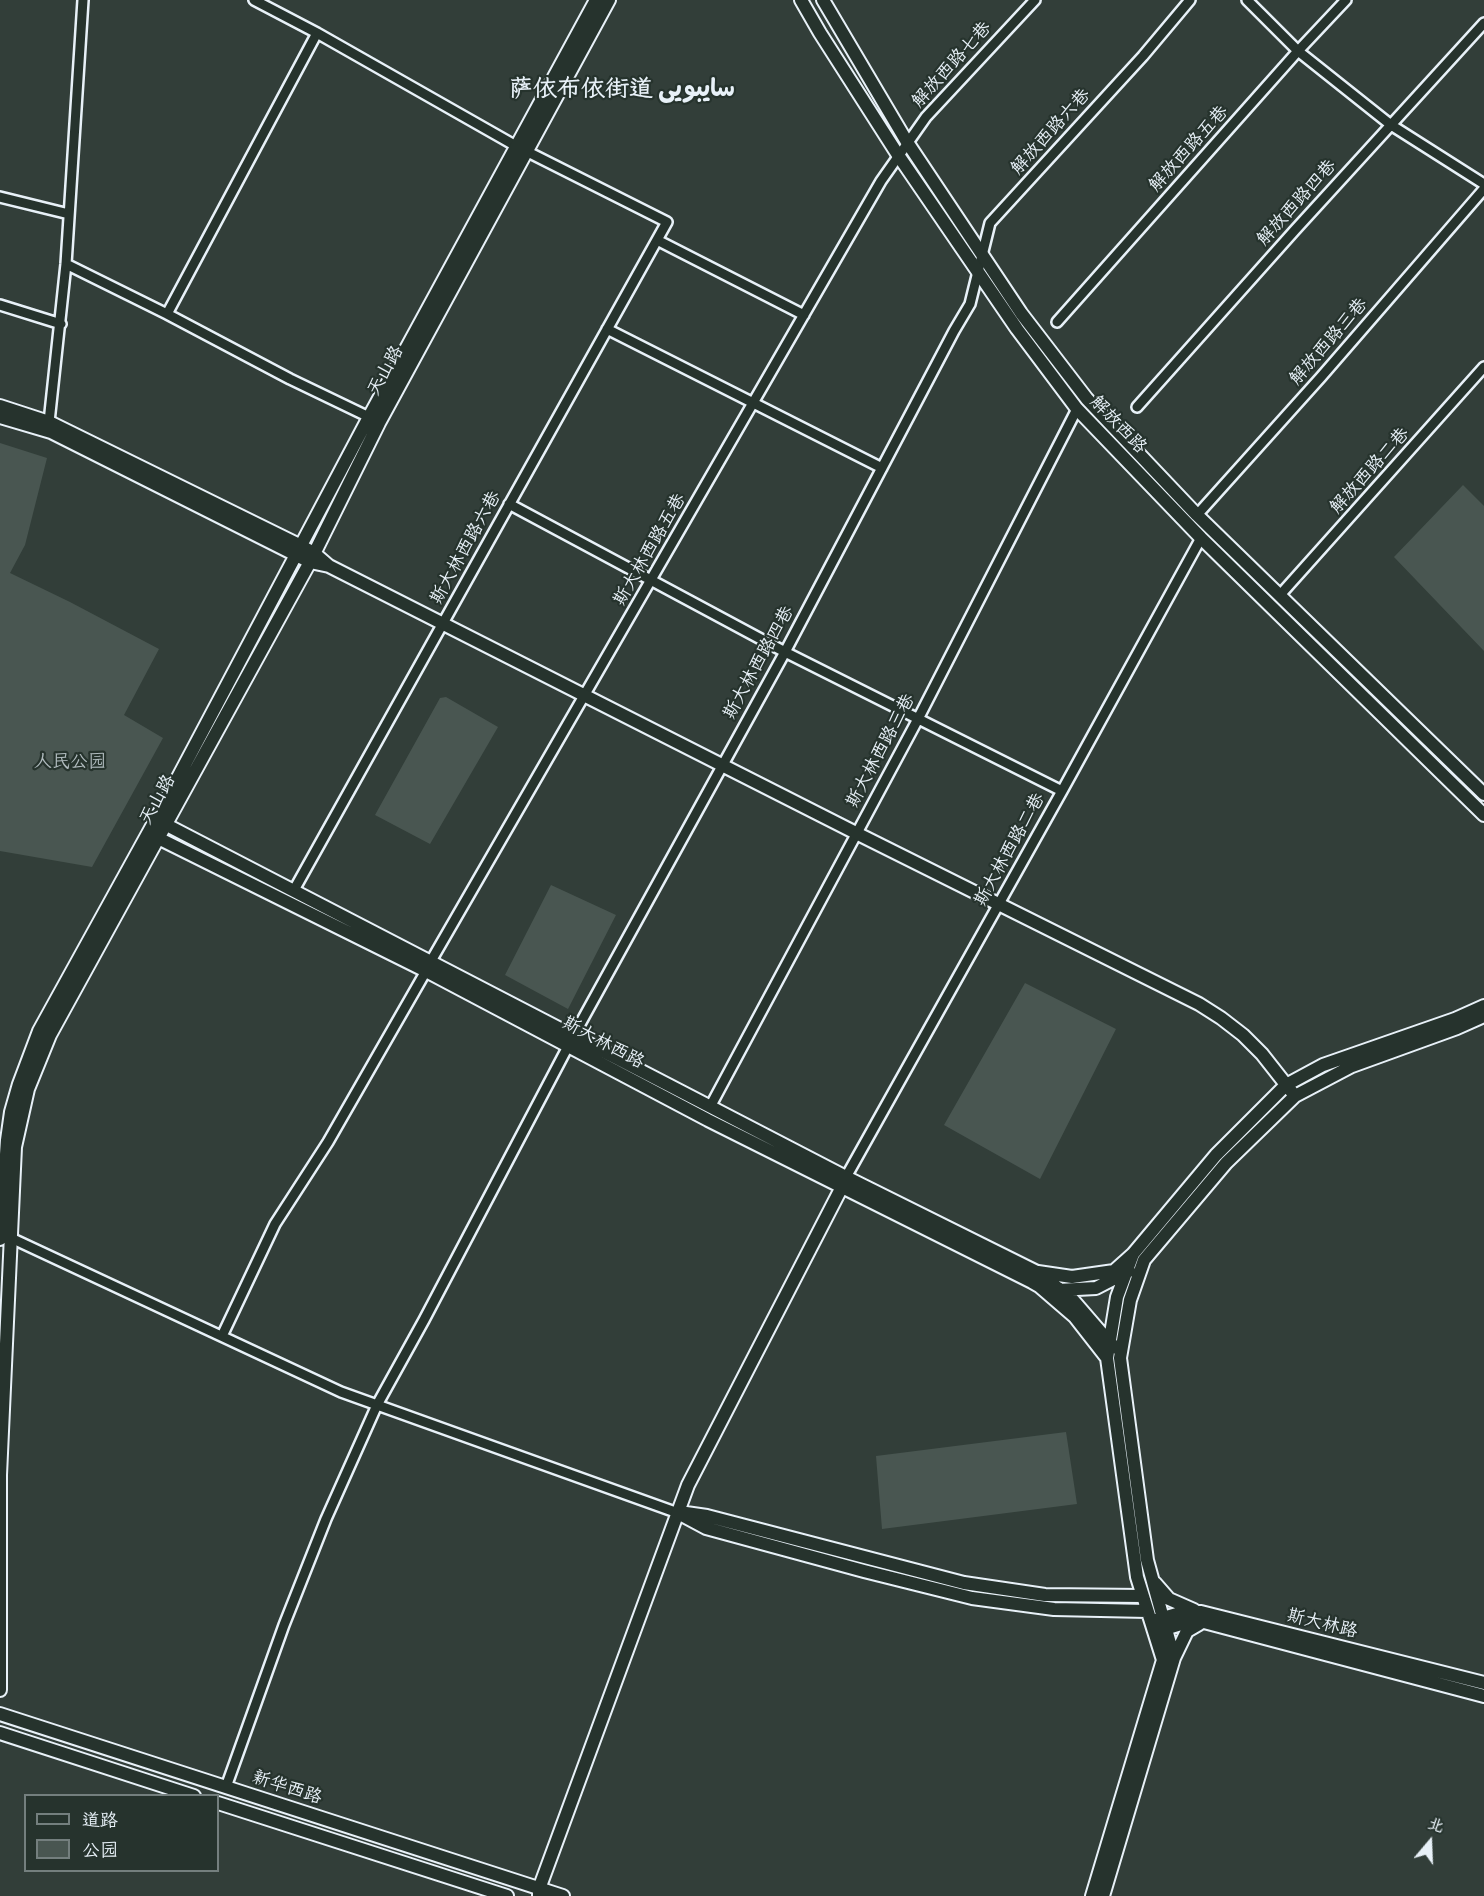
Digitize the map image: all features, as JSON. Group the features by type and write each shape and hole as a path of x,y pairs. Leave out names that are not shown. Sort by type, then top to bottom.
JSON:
{"main road":[{"name":"天山路","path":"0,1690 0,1475 7,1140 19,1084 39,1031 312,557 596,0"},
{"name":"天山路","path":"161,822 369,417 521,148 609,0"},
{"name":"解放西路","path":"801,0 898,155 1017,329 1077,409 1201,538 1484,814"},
{"name":"解放西路","path":"823,0 908,142 982,255 1021,313 1087,399 1197,515 1484,794"},
{"path":"0,406 49,422 856,833 1199,1004 1243,1035 1262,1054 1295,1096"},
{"path":"0,417 51,432 299,550"},
{"name":"斯大林西路","path":"161,822 294,890 429,966 572,1040 710,1107 844,1182 1039,1286"},
{"name":"斯大林西路","path":"153,836 429,966"},
{"path":"1036,1272 1072,1277 1114,1271 1132,1254 1216,1155 1286,1085 1323,1065 1455,1019 1484,1006"},
{"path":"1039,1286 1061,1290 1096,1288 1126,1273 1144,1260 1226,1163 1295,1096 1352,1066 1457,1029 1484,1016"},
{"name":"斯大林西路","path":"572,1040 708,1120 1036,1272"},
{"path":"537,1894 688,1485 844,1182"},
{"path":"1103,1896 1169,1659 1156,1622 1143,1596 1134,1561 1107,1358 1117,1297 1132,1254"},
{"path":"1144,1260 1130,1300 1121,1351 1121,1370 1156,1622"},
{"path":"1036,1272 1072,1299 1110,1343 1121,1351"},
{"path":"1039,1286 1075,1317 1107,1358"},
{"path":"678,1513 707,1516 964,1583 1045,1595 1143,1596"},
{"name":"斯大林路","path":"678,1513 706,1528 972,1598 1156,1622 1191,1622 1203,1617 1484,1683"},
{"path":"1092,1896 1169,1659 1186,1631 1203,1617 1169,1599 1150,1575"},
{"name":"斯大林路","path":"1203,1617 1484,1696"},
{"name":"新华西路","path":"0,1714 226,1787 537,1894 563,1896"},
{"path":"0,1733 188,1794"},
{"name":"新华西路","path":"219,1803 507,1896"}],"street":[{"path":"49,422 66,264 83,0"},
{"path":"254,0 521,148"},
{"name":"解放西路七巷","path":"898,155 926,117 1035,0"},
{"name":"解放西路六巷","path":"970,304 990,223 1143,56 1190,0"},
{"path":"1247,0 1298,51 1391,124 1484,184"},
{"name":"解放西路五巷","path":"1058,322 1346,0"},
{"name":"解放西路四巷","path":"1137,407 1484,23"},
{"path":"167,314 317,33"},
{"name":"斯大林西路六巷","path":"294,890 667,222 521,148"},
{"name":"斯大林西路五巷","path":"222,1336 275,1224 328,1142 898,155"},
{"name":"解放西路三巷","path":"1197,515 1322,377 1484,189"},
{"path":"0,197 69,214"},
{"path":"657,240 804,315"},
{"path":"66,264 369,417"},
{"name":"斯大林西路四巷","path":"226,1787 284,1625 326,1519 377,1405 572,1040 785,652 970,304"},
{"path":"0,305 61,324"},
{"path":"607,329 882,468"},
{"name":"解放西路二巷","path":"1280,595 1484,367"},
{"name":"斯大林西路三巷","path":"710,1107 918,719 1077,409"},
{"path":"509,504 785,652 1062,791"},
{"name":"斯大林西路二巷","path":"844,1182 1201,538"},
{"path":"4,1238 341,1392 678,1513"}],"green space":[{"name":"人民公园","path":"0,443 47,458 25,545 10,573 159,649 124,715 163,738 92,867 0,851"},
{"path":"1463,485 1484,506 1484,651 1394,557"},
{"path":"446,697 498,727 430,844 375,815 440,698"},
{"path":"551,885 616,915 568,1009 505,975"},
{"path":"1025,983 1116,1029 1040,1179 944,1125"},
{"path":"1066,1432 1077,1504 882,1529 876,1456"}],"district":[{"name":"萨依布依街道 سايبويى","path":"622,90"}]}
